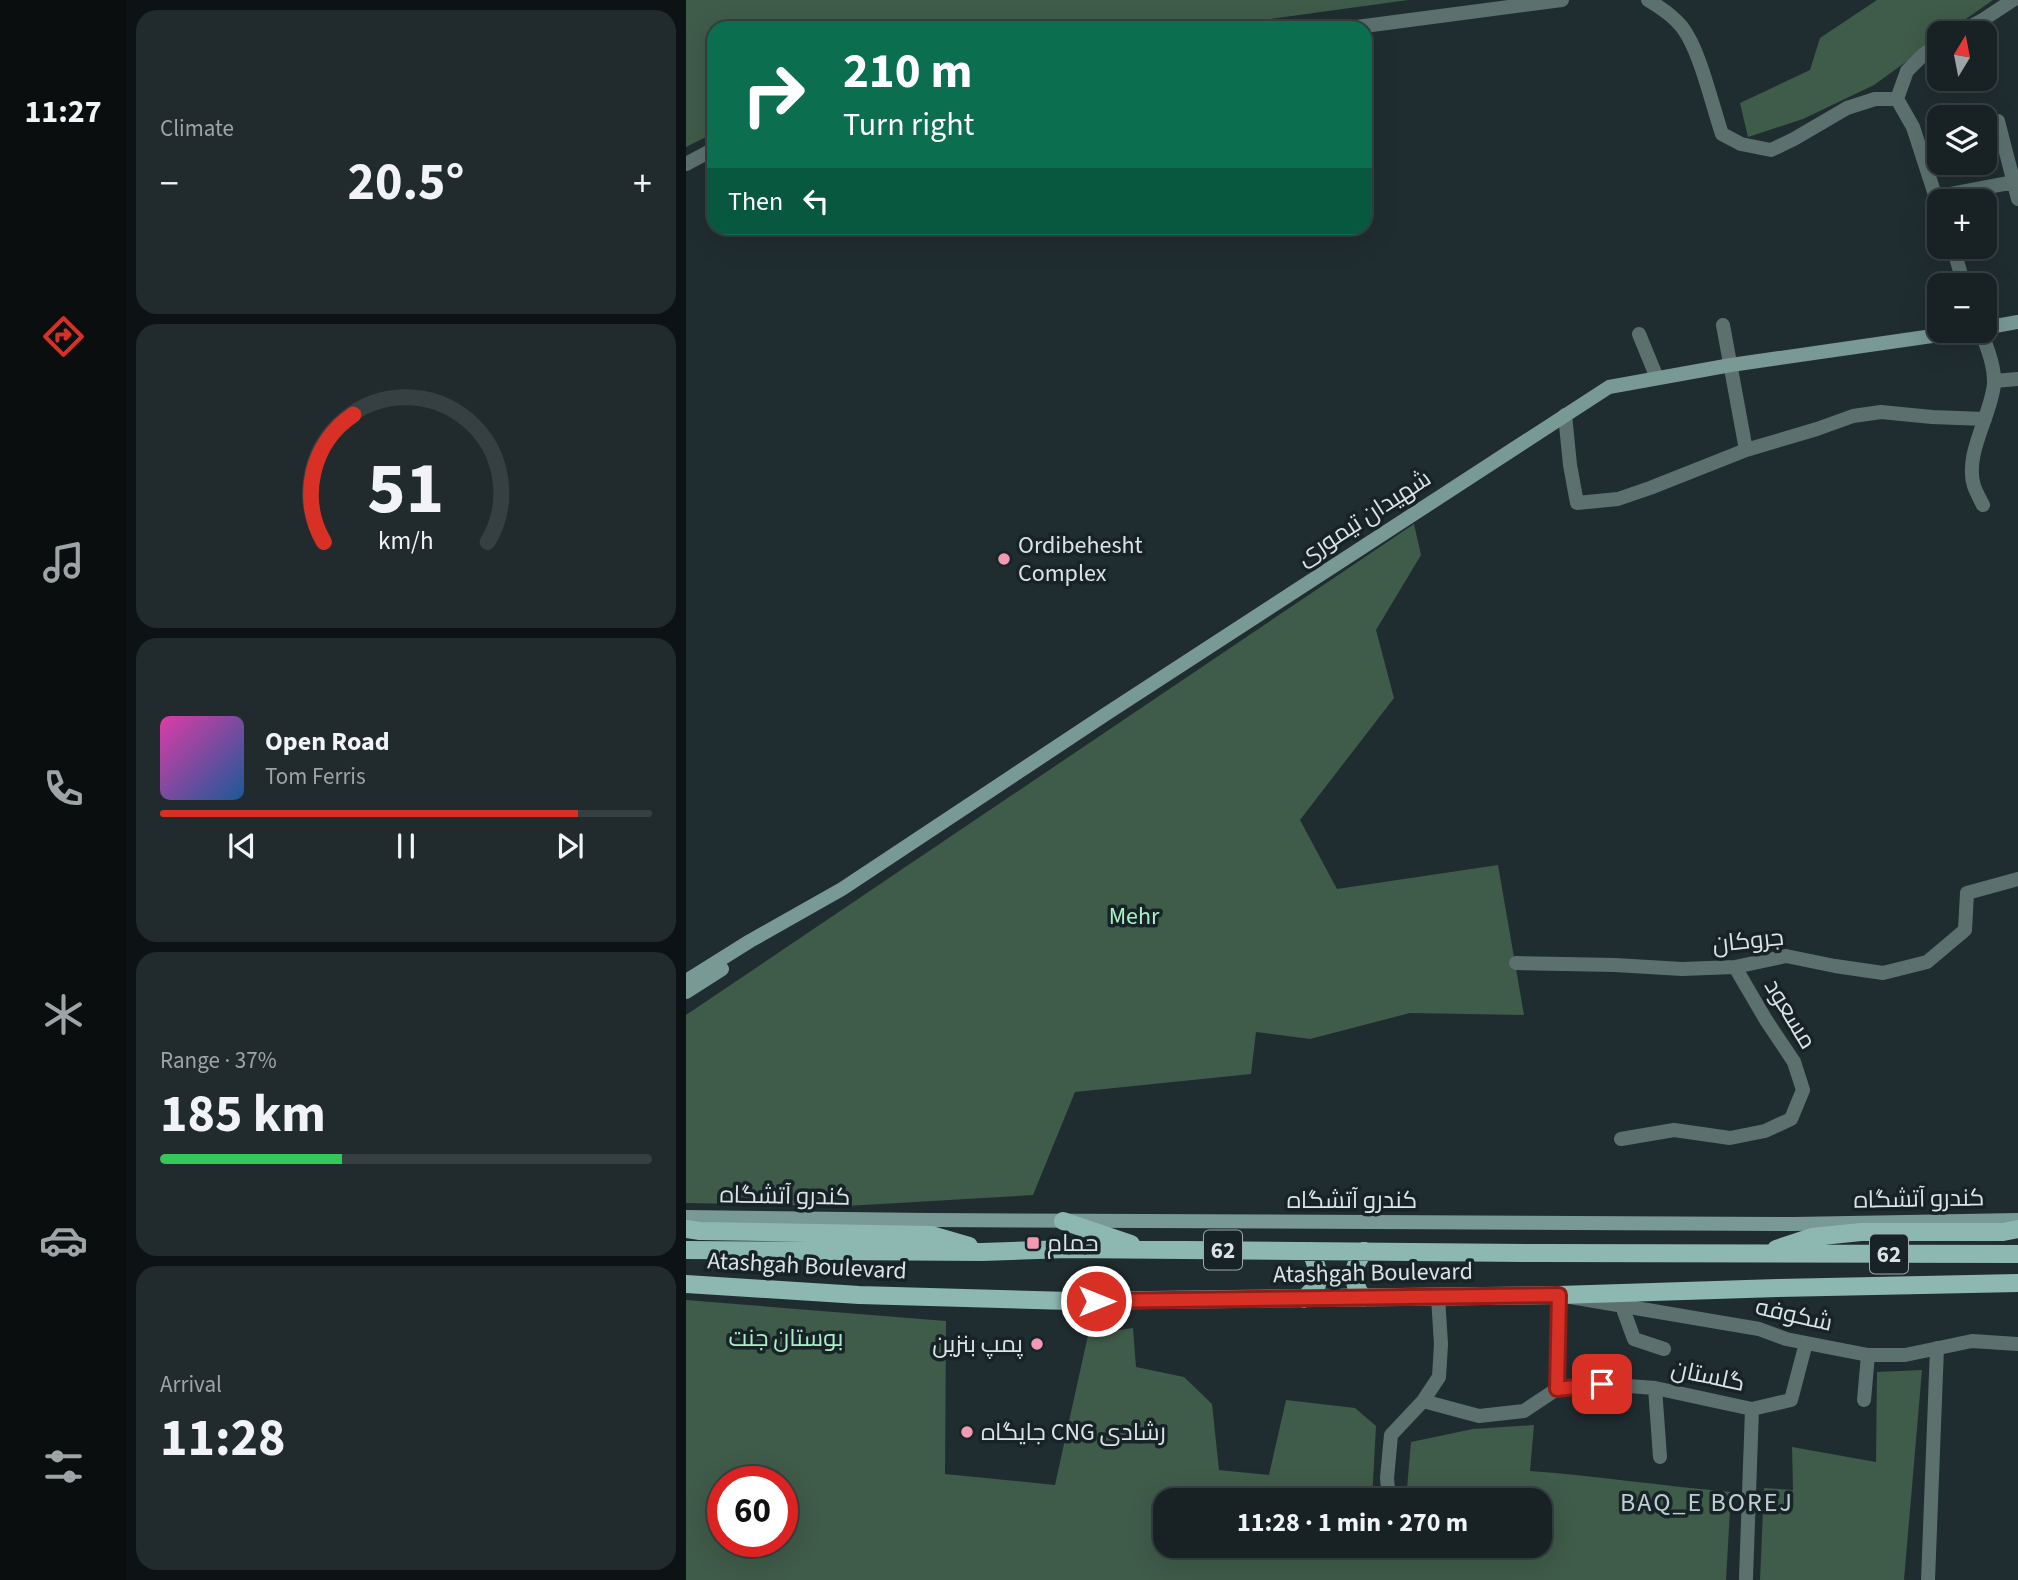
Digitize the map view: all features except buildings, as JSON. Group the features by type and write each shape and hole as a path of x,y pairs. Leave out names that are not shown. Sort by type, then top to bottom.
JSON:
{"main road":[{"path":"1997,327 2018,323"},
{"name":"شهیدان تیموری","path":"686,981 842,889 1117,706 1609,387 1731,365 1927,337"},
{"name":"شهیدان تیموری","path":"686,992 832,900 842,889"},
{"name":"کندرو آتشگاه","path":"686,1217 1793,1224 2018,1220"},
{"path":"1063,1221 1147,1249"},
{"path":"1759,1254 1812,1237 1861,1231 2003,1232 2018,1228"},
{"path":"686,1229 931,1235 959,1242 982,1252"},
{"name":"Atashgah Boulevard","path":"686,1250 982,1252 1147,1249 2018,1254"},
{"path":"1304,1299 1317,1285 1317,1268 1311,1251"},
{"path":"1363,1298 1356,1288 1353,1276 1356,1263 1364,1251"},
{"name":"Atashgah Boulevard","path":"686,1284 859,1295 1070,1301 1559,1295 2018,1283"}],"street":[{"path":"1372,25 1562,0"},
{"path":"1648,0 1682,26 1694,46 1722,134 1741,144 1771,150 1847,108 1875,99 1897,99"},
{"path":"1981,21 2013,0"},
{"path":"1927,52 1907,71 1897,99 1913,127 1933,189"},
{"path":"1998,121 2018,199"},
{"path":"686,164 707,153"},
{"path":"1987,189 2014,182"},
{"path":"1723,325 1746,450"},
{"path":"1639,334 1657,378"},
{"path":"1983,505 1973,485 1972,461 1992,399 1994,381 1987,343"},
{"path":"1994,381 2018,379"},
{"path":"1565,415 1577,503 1618,499 1746,450 1853,416 1881,412 1985,419"},
{"name":"جروکان","path":"1516,963 1615,965 1682,970 1735,967 1786,956 1883,973 1927,962 1965,930 1967,893 2018,880"},
{"name":"مسعود","path":"1621,1139 1674,1130 1730,1138 1765,1131 1791,1119 1803,1090 1794,1062 1735,967"},
{"path":"1423,1401 1479,1416 1524,1411 1557,1389 1559,1295"},
{"name":"شکوفه","path":"1559,1295 1759,1329 1786,1339 1868,1355 1905,1355 1972,1341 2018,1344"},
{"path":"1388,1488 1391,1435 1423,1401 1438,1377 1441,1344 1438,1297"},
{"path":"1622,1306 1634,1339 1664,1349"},
{"name":"گلستان","path":"1557,1389 1602,1384 1655,1388 1752,1409 1791,1400 1806,1343"},
{"path":"1928,1580 1937,1348"},
{"path":"1864,1400 1868,1355"},
{"path":"1655,1388 1660,1457"},
{"path":"1746,1578 1752,1409"}],"green space":[{"path":"686,0 1408,0 1256,21 707,21 707,136 686,147"},
{"path":"1877,0 1993,0 1963,21 1927,21 1927,47 1874,85 1803,119 1748,137 1740,103 1810,70 1820,38"},
{"name":"Mehr","path":"1414,524 1421,555 1376,630 1394,698 1300,820 1337,889 1498,865 1524,1015 1410,1013 1310,1039 1256,1032 1251,1074 1075,1092 1033,1195 846,1206 686,1203 686,1015"},
{"name":"بوستان جنت","path":"686,1300 946,1321 945,1474 1055,1485 1088,1335 1133,1328 1136,1367 1184,1377 1212,1404 1219,1470 1269,1475 1286,1400 1355,1408 1376,1426 1373,1488 1153,1488 1153,1558 1552,1558 1552,1488 1407,1488 1411,1442 1473,1429 1534,1425 1530,1471 1731,1492 1726,1580 686,1580"},
{"path":"1922,1370 1904,1580 1760,1580 1764,1488 1793,1490 1792,1447 1876,1462 1877,1372"}],"place":[{"name":"Ordibehesht Complex","path":"1004,559"},
{"name":"حمام","path":"1033,1243"},
{"name":"پمپ بنزین","path":"1037,1344"},
{"name":"جایگاه CNG رشادی","path":"967,1432"}],"district":[{"name":"BAQ_E BOREJ","path":"1707,1502"}],"route":[{"path":"1096,1301 1559,1295 1557,1389 1602,1384"}]}
